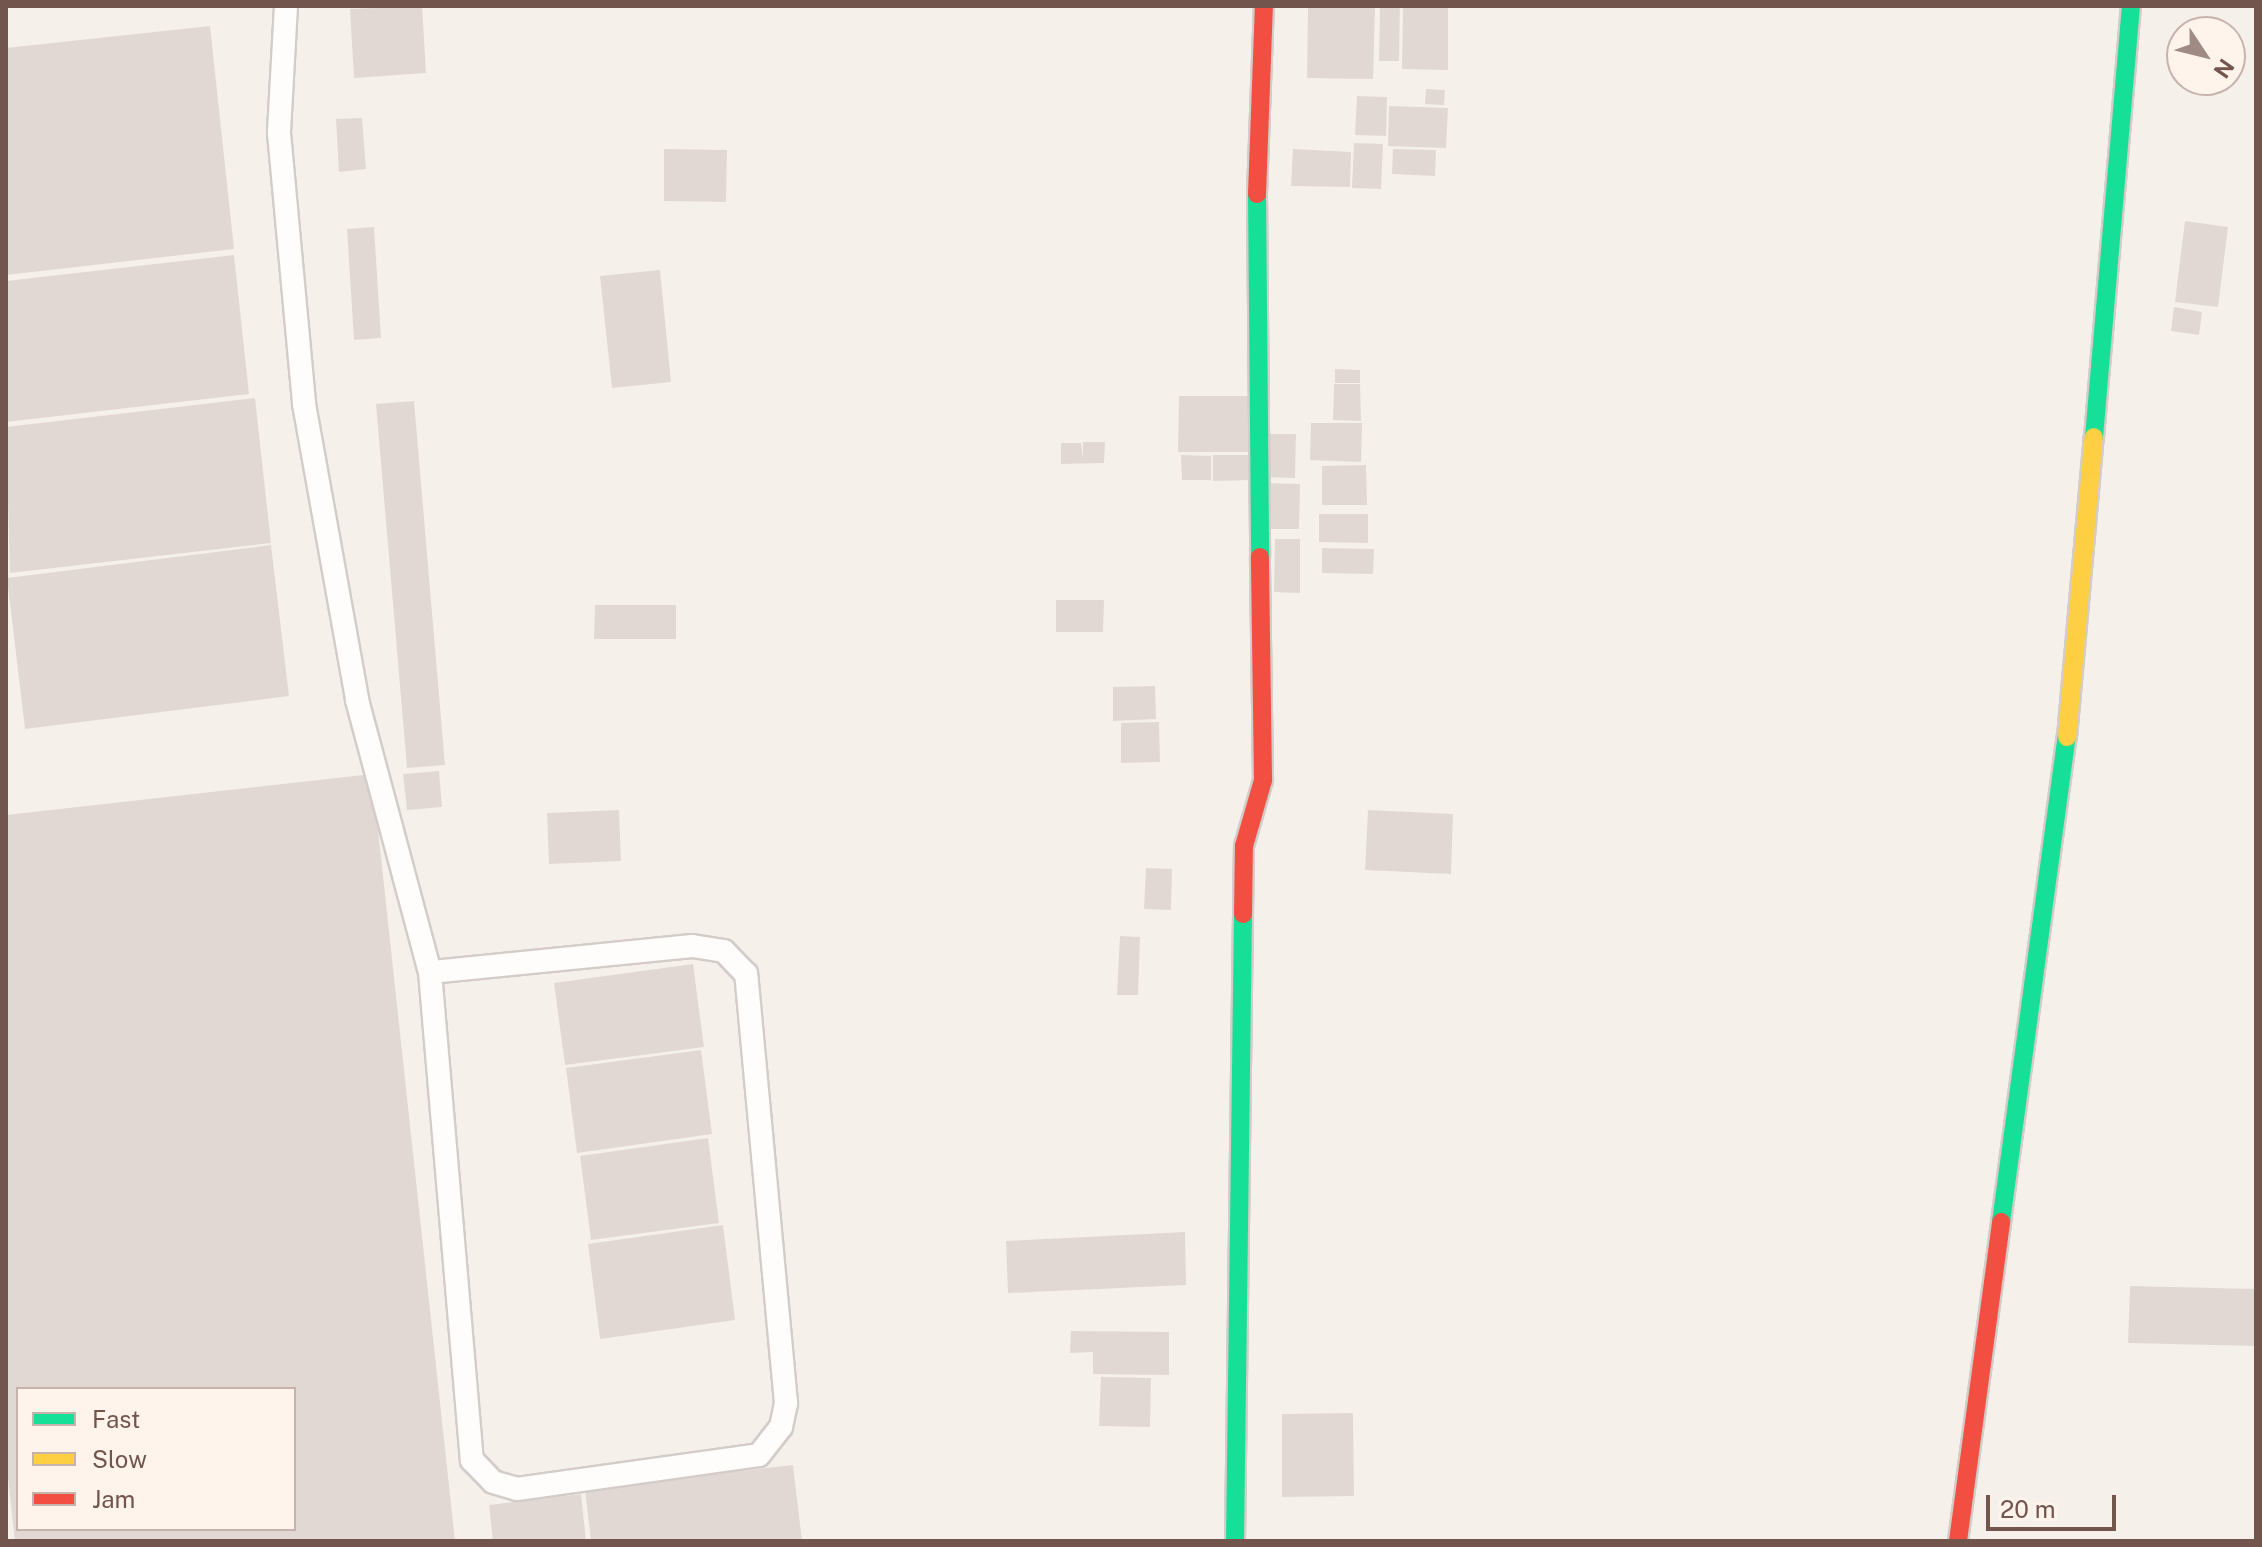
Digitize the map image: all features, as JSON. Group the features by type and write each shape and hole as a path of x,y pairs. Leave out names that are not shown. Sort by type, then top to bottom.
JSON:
{"street":[{"path":"1235,1541 1244,846 1263,780 1256,229 1264,6"},
{"path":"1958,1541 2072,697 2131,6"}],"lane":[{"path":"286,6 279,133 304,404 357,700 430,972 472,1460 493,1482 517,1489 759,1455 781,1427 786,1403 746,974 724,951 692,946 430,972"}],"building":[{"path":"422,6 426,73 354,78 350,9"},
{"path":"1308,6 1375,6 1373,79 1307,78"},
{"path":"1380,6 1400,6 1399,61 1379,61"},
{"path":"1403,6 1448,6 1448,70 1402,69"},
{"path":"210,26 234,249 6,275 6,48"},
{"path":"1426,89 1445,90 1444,105 1425,104"},
{"path":"1357,96 1387,97 1386,136 1355,135"},
{"path":"1389,106 1448,108 1446,148 1388,146"},
{"path":"362,118 366,169 339,172 336,119"},
{"path":"1354,143 1383,144 1381,189 1352,188"},
{"path":"664,149 727,150 726,202 664,201"},
{"path":"1293,149 1351,152 1350,187 1291,186"},
{"path":"1393,149 1436,150 1435,176 1392,174"},
{"path":"2185,221 2228,227 2218,307 2175,302"},
{"path":"374,227 381,338 354,340 347,229"},
{"path":"234,255 249,394 6,422 6,281"},
{"path":"660,270 671,382 612,388 600,276"},
{"path":"2174,307 2202,312 2199,335 2171,331"},
{"path":"1335,369 1360,370 1360,383 1335,383"},
{"path":"1334,384 1360,384 1361,421 1333,420"},
{"path":"1179,396 1251,396 1250,452 1178,452"},
{"path":"255,398 271,543 10,573 6,427"},
{"path":"414,401 445,765 407,768 376,404"},
{"path":"1311,423 1362,423 1361,462 1310,460"},
{"path":"1262,434 1296,434 1295,478 1263,477"},
{"path":"1083,442 1105,442 1104,463 1061,464 1061,443 1081,443 1083,458"},
{"path":"1181,455 1211,456 1211,480 1182,480"},
{"path":"1213,455 1252,455 1251,480 1213,481"},
{"path":"1366,465 1367,505 1322,505 1322,466"},
{"path":"1265,483 1300,484 1299,529 1264,529"},
{"path":"1319,514 1368,514 1368,543 1319,542"},
{"path":"1275,539 1300,539 1300,593 1274,592"},
{"path":"271,545 289,696 25,729 7,578"},
{"path":"1322,548 1374,549 1373,574 1322,573"},
{"path":"1056,600 1104,600 1103,632 1056,632"},
{"path":"595,605 676,605 676,639 594,639"},
{"path":"1155,686 1156,719 1113,721 1113,687"},
{"path":"1159,722 1160,762 1121,763 1121,723"},
{"path":"439,771 442,807 407,810 403,774"},
{"path":"372,774 455,1541 15,1541 6,1460 6,815"},
{"path":"619,810 621,861 549,864 547,813"},
{"path":"1368,810 1453,814 1451,874 1365,870"},
{"path":"1146,868 1172,869 1171,910 1144,909"},
{"path":"1120,936 1140,937 1138,995 1117,995"},
{"path":"693,964 704,1047 565,1065 554,983"},
{"path":"701,1050 712,1134 577,1153 566,1068"},
{"path":"708,1138 719,1223 591,1240 580,1156"},
{"path":"723,1225 735,1320 600,1339 588,1244"},
{"path":"1185,1232 1186,1285 1008,1293 1006,1241"},
{"path":"2130,1286 2256,1289 2256,1346 2128,1343"},
{"path":"1071,1331 1169,1332 1169,1375 1093,1374 1093,1352 1070,1353"},
{"path":"1101,1377 1151,1378 1150,1427 1099,1426"},
{"path":"1353,1413 1354,1496 1282,1497 1282,1414"},
{"path":"793,1465 802,1541 591,1541 585,1489"},
{"path":"581,1494 586,1541 493,1541 489,1505"}],"traffic: fast":[{"path":"2094,437 2131,6"},
{"path":"1257,194 1260,557"},
{"path":"2001,1222 2067,737"},
{"path":"1235,1541 1243,914"}],"traffic: slow":[{"path":"2067,737 2094,437"}],"traffic: jam":[{"path":"1257,194 1264,6"},
{"path":"1243,914 1244,846 1263,780 1260,557"},
{"path":"1958,1541 2001,1222"}]}
